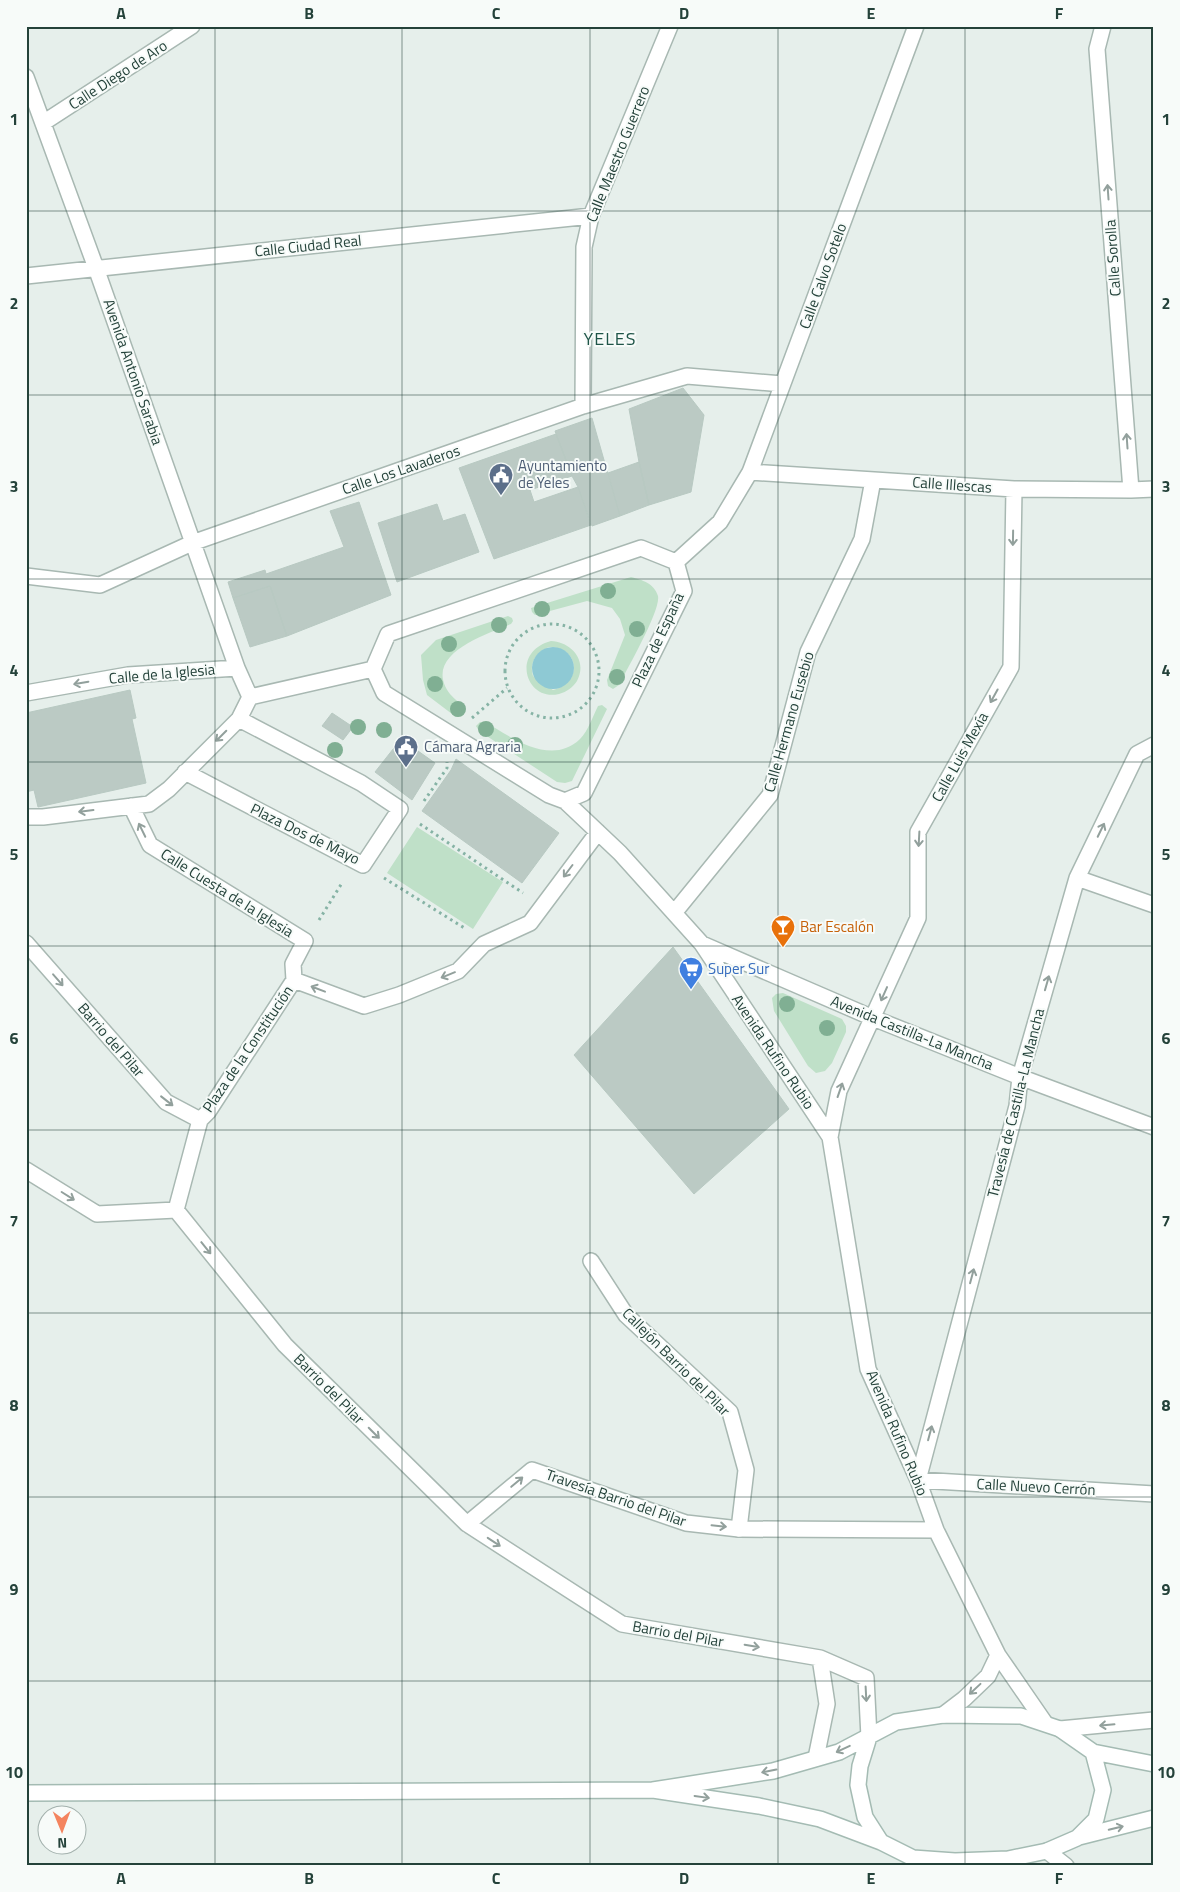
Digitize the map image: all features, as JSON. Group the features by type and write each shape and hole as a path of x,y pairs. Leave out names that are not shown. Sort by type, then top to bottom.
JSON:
{"street":[{"name":"Calle Diego de Aro","path":"43,123 192,26"},
{"name":"Calle Maestro Guerrero","path":"583,406 584,247 591,216 670,26"},
{"name":"Calle Calvo Sotelo","path":"676,562 720,522 750,472 916,26"},
{"name":"Calle Sorolla","path":"1103,26 1097,50 1131,490"},
{"name":"Avenida Antonio Sarabia","path":"26,77 96,268 237,668"},
{"name":"Calle Ciudad Real","path":"26,276 591,216"},
{"name":"Calle Los Lavaderos","path":"26,576 100,585 192,543 583,406 688,376 782,384"},
{"name":"Calle Illescas","path":"750,472 1014,489 1154,489"},
{"name":"Calle Hermano Eusebio","path":"674,913 770,795 808,652 862,540 873,480"},
{"name":"Calle Luis Mexía","path":"873,1018 918,918 918,832 1011,667 1014,489"},
{"path":"565,801 549,796 384,693 373,669 388,634 641,548 676,562"},
{"name":"Plaza de España","path":"565,801 584,793 684,591 676,562"},
{"name":"Calle de la Iglesia","path":"26,693 128,675 237,668 250,697"},
{"path":"26,817 43,817 149,804 169,789 239,719 250,697 373,669"},
{"name":"Plaza Dos de Mayo","path":"185,772 363,865 400,809 361,782 239,719"},
{"path":"1137,754 1154,745"},
{"path":"1137,754 1154,760"},
{"name":"Travesía de Castilla-La Mancha","path":"918,1480 1017,1106 1020,1078 1077,878 1137,754"},
{"name":"Avenida Rufino Rubio","path":"565,801 620,853 702,944 830,1137"},
{"name":"Calle Cuesta de la Iglesia","path":"131,806 150,845 305,941 293,964 294,980"},
{"path":"486,943 530,923 598,832"},
{"path":"1077,878 1154,905"},
{"name":"Barrio del Pilar","path":"26,943 166,1102 200,1120"},
{"name":"Plaza de la Constitución","path":"200,1120 208,1112 294,980 364,1006 399,996 458,971 486,943"},
{"name":"Avenida Castilla-La Mancha","path":"702,944 873,1018 1020,1078 1154,1127"},
{"name":"Avenida Rufino Rubio","path":"873,1018 839,1091 830,1137 868,1369 918,1480 936,1530 998,1656 1045,1724"},
{"path":"26,1170 97,1214 176,1210 200,1120"},
{"name":"Barrio del Pilar","path":"176,1210 285,1345 467,1524 622,1624 820,1658 866,1678 869,1737"},
{"name":"Callejón Barrio del Pilar","path":"591,1261 626,1315 730,1412 746,1470 739,1529"},
{"name":"Travesía Barrio del Pilar","path":"467,1524 532,1470 686,1523 739,1529 936,1530"},
{"name":"Calle Nuevo Cerrón","path":"918,1480 1154,1494"},
{"path":"943,1715 964,1699 988,1676 998,1656"},
{"path":"816,1758 827,1704 820,1658"},
{"path":"26,1793 653,1790 773,1771 838,1752 896,1722 943,1715 1021,1716 1060,1729 1093,1752 1154,1764"},
{"path":"1060,1729 1154,1720"},
{"path":"869,1737 860,1766 858,1786 865,1817 881,1842"},
{"path":"1077,1838 1096,1819 1103,1790 1093,1752"},
{"path":"653,1790 759,1806 820,1818 881,1842 909,1862 1008,1859 1047,1851 1077,1838 1154,1818"},
{"path":"1047,1851 1066,1866"}],"path":[{"path":"555,624 571,627 585,637 595,649 600,665 599,681 593,696 583,708 570,716 555,719 540,717 526,712 515,702 508,688 505,673 506,658 513,645 524,633 539,626 555,624"},
{"path":"418,809 447,768 448,754"},
{"path":"419,824 542,906"},
{"path":"305,941 356,862"},
{"path":"384,878 486,943"}],"green space":[{"path":"631,577 651,585 658,596 658,603 636,654 619,685 613,689 608,686 607,680 625,635 620,619 612,608 587,601 535,615 531,608"},
{"path":"508,616 512,618 511,624 472,641 460,648 449,658 444,668 443,680 450,694 465,707 465,712 462,716 456,717 427,695 423,680 421,655 436,640"},
{"path":"551,641 558,642 576,654 579,659 580,673 577,681 570,689 559,694 548,694 538,691 531,684 527,675 527,665 530,655 538,647","holes":["549,647 567,653 572,659 573,673 563,686 553,690 533,676 532,667 537,655 544,649"]},
{"path":"602,705 607,709 572,781 565,783 557,782 479,731 476,726 480,722 485,722 531,747 557,750 569,747 583,736 598,706"},
{"path":"417,827 503,882 473,929 387,873"},
{"path":"783,993 842,1019 846,1026 846,1032 832,1063 825,1071 816,1073 808,1066 774,1011 772,998 776,994"}],"water":[{"path":"557,647 565,650 571,656 574,668 571,680 565,686 549,689 541,686 535,680 532,664 535,656 541,650"}],"building":[{"path":"683,388 704,415 691,492 649,505 629,409"},
{"path":"592,418 620,516 592,526 555,431"},
{"name":"Ayuntamiento de Yeles","path":"556,434 572,476 530,490 534,502 578,487 591,525 494,559 459,468"},
{"path":"639,462 649,505 620,516 608,473"},
{"path":"359,502 391,595 287,636 270,586 233,598 228,582 265,570 266,574 344,547 330,511"},
{"path":"437,504 443,521 465,514 479,552 397,582 378,523"},
{"path":"270,586 287,636 250,647 233,598"},
{"path":"130,690 136,718 132,719 146,783 38,807 34,790 26,792 26,713"},
{"path":"332,713 353,727 343,740 322,726"},
{"name":"Cámara Agraria","path":"401,739 435,763 412,800 375,772"},
{"path":"456,759 559,833 522,883 422,811 451,770"},
{"path":"673,947 789,1109 694,1194 574,1055"}],"place":[{"name":"Ayuntamiento de Yeles","path":"501,496"},
{"name":"Cámara Agraria","path":"406,768"},
{"name":"Bar Escalón","path":"783,948"},
{"name":"Super Sur","path":"691,990"}],"district":[{"name":"YELES","path":"610,339"}]}
